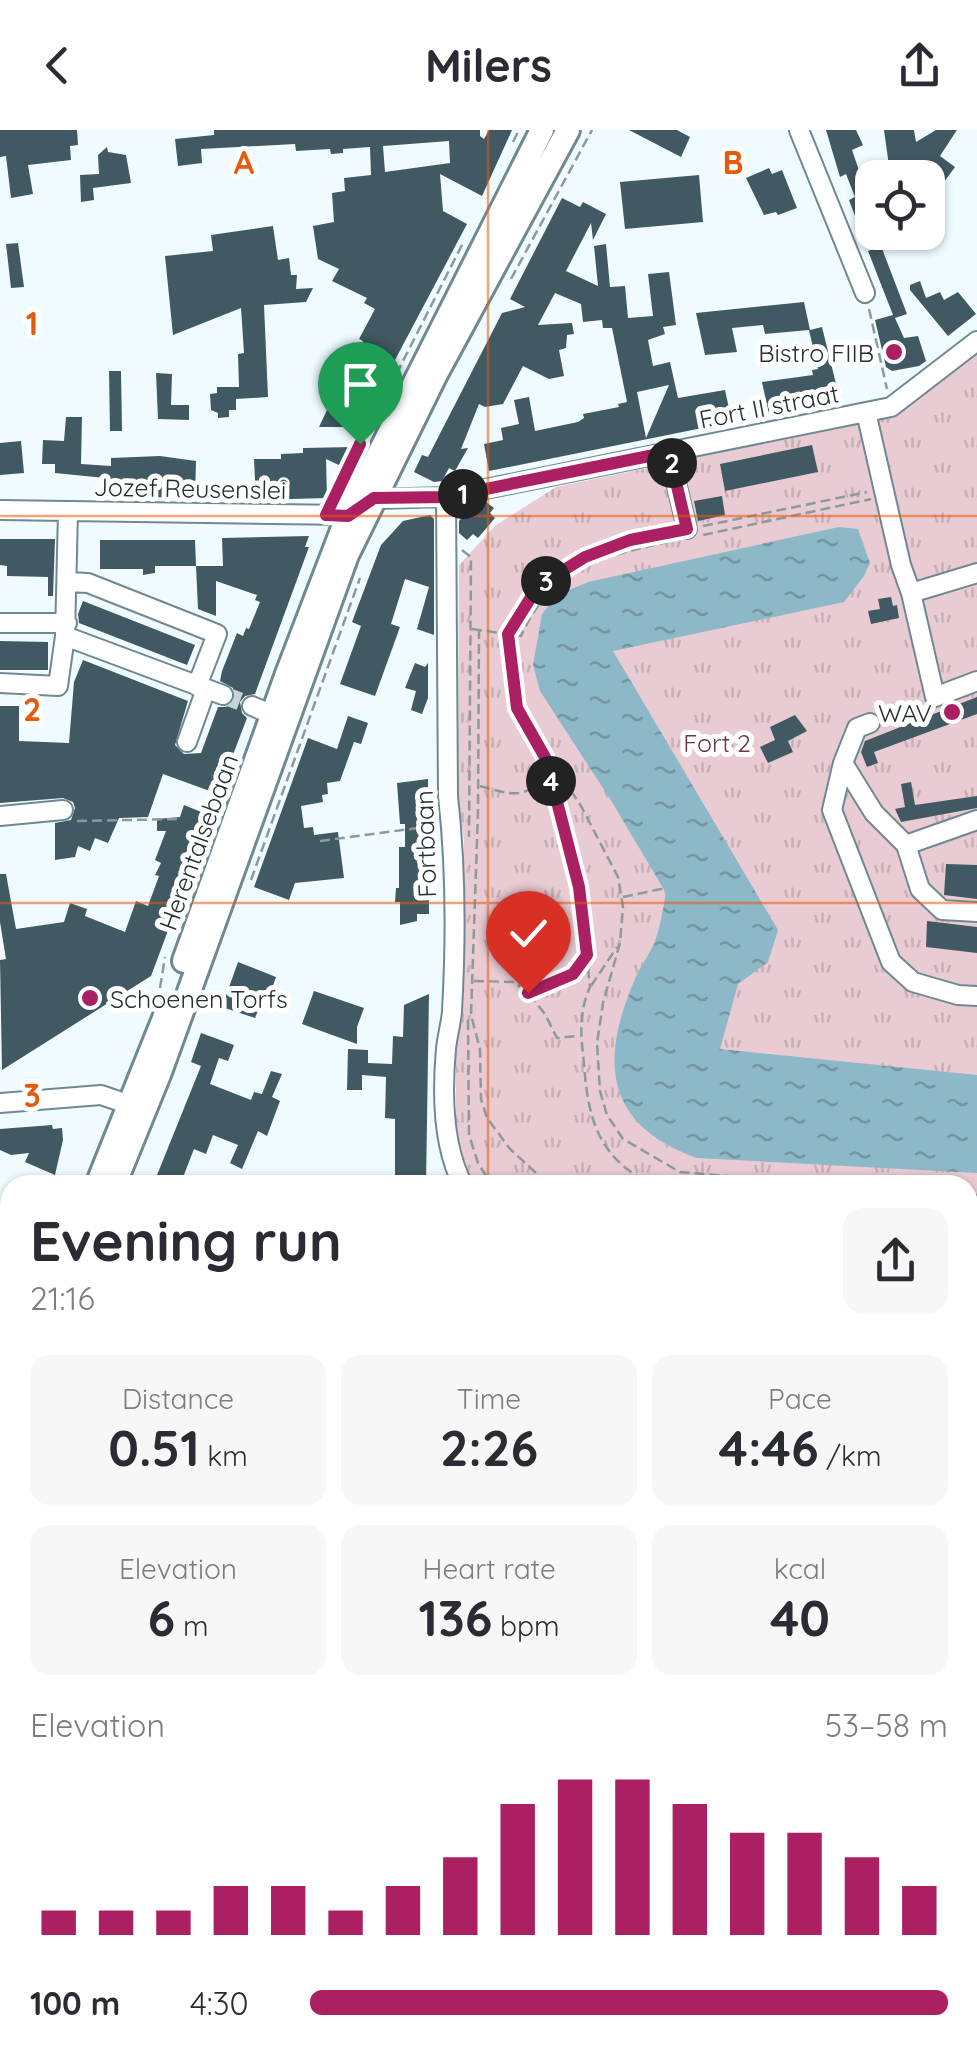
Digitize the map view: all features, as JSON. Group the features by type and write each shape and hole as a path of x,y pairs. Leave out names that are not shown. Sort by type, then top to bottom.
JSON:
{"main road":[{"name":"Herentalsebaan","path":"102,1175 137,1107 352,526 374,498 428,389 517,202 542,130"},
{"name":"Herentalsebaan","path":"117,1175 262,710 517,202 568,130"}],"street":[{"path":"799,130 865,292"},
{"name":"Fort II straat","path":"374,498 446,497 891,407 977,341"},
{"path":"866,412 882,493 935,697 977,682"},
{"path":"669,452 687,529"},
{"name":"Fortbaan","path":"446,497 448,796 454,840 446,1128 458,1175"},
{"name":"Jozef Reusenslei","path":"0,510 352,526"},
{"path":"0,684 58,686 66,628 68,512"},
{"path":"911,593 977,573"},
{"path":"67,582 88,583 217,634 208,690 187,742"},
{"path":"0,623 66,628 208,690"},
{"path":"870,723 857,728 843,763 832,810 891,962 913,982 958,995 977,996"},
{"path":"843,763 874,813 906,845 920,889 942,910 977,912"},
{"path":"0,816 63,810"},
{"path":"906,845 977,820"},
{"path":"0,1103 102,1094 137,1107"}],"path":[{"path":"512,146 520,130"},
{"path":"343,480 464,240"},
{"path":"865,292 891,407"},
{"path":"715,1175 680,1172 623,1139 608,1116 600,1091 597,1043 603,1003 620,943 622,898 618,877 598,835 517,708 508,634 538,586 585,557 630,540 882,493"},
{"path":"471,629 521,636 536,606 555,584 572,570 595,560 866,503 882,493"},
{"path":"479,630 471,1015 480,1049 484,1112 510,1149 538,1175"},
{"path":"870,723 935,697"},
{"path":"537,740 579,887 590,987"},
{"path":"478,785 513,795 538,785 548,769"},
{"path":"63,810 70,809 77,821 179,818"},
{"path":"320,842 451,824 461,815 470,814"},
{"path":"622,898 661,889 662,892"},
{"path":"620,943 590,987 584,1001 580,1036 586,1103 597,1133 613,1156 635,1175"},
{"path":"528,993 573,974 587,955"},
{"path":"473,980 514,982 545,1014 557,1038 580,1036"}],"green space":[{"name":"Fort 2","path":"977,347 977,1175 470,1175 456,1127 464,840 458,796 459,565 496,525 556,487 883,419"}],"water":[{"path":"839,527 858,529 870,563 844,602 613,651 778,930 768,962 738,984 720,1049 977,1075 977,1173 697,1158 643,1128 627,1109 618,1087 617,1037 635,979 656,938 666,893 540,691 533,665 542,614 557,595 588,582"}],"building":[{"path":"0,130 77,130 78,145 70,146 71,160 28,165 33,194 11,198 6,156 0,157"},
{"path":"214,130 480,130 484,139 489,130 512,130 482,196 440,174 443,211 467,224 386,377 353,362 363,341 359,339 375,309 364,303 367,298 332,281 339,269 318,259 313,226 334,222 332,193 345,191 344,178 371,175 370,147 331,154 330,149 296,151 295,144 201,149 202,163 178,166 175,139 214,135","holes":["449,141 450,163 385,172 383,146"]},
{"path":"629,130 677,130 690,137 681,157"},
{"path":"826,130 856,130 863,145 852,150 855,197 846,174 840,177"},
{"path":"884,130 914,130 916,142 936,130 957,130 940,156 955,167 945,181 945,160 888,160"},
{"path":"107,147 108,152 126,155 131,183 93,188 94,200 81,202 80,175 99,174 98,155"},
{"path":"769,168 772,174 782,170 797,208 764,215 746,178"},
{"path":"699,175 703,222 625,229 620,182"},
{"path":"562,198 580,207 583,202 606,214 593,240 591,223 566,271 598,286 594,246 606,244 610,287 625,286 628,318 653,316 648,274 669,272 676,325 663,327 665,334 648,340 653,366 670,362 678,398 725,390 732,422 489,471 484,444 503,440 501,428 519,424 514,400 529,397 535,431 578,422 583,414 627,402 612,328 603,328 602,320 583,322 581,304 555,293 538,325 572,323 574,334 567,335 566,348 559,350 564,376 549,379 523,366 503,404 479,404 461,449 468,448 455,471 449,468 442,481 434,482 414,472 422,455 428,457 502,313 525,307 510,299","holes":["669,385 646,438 637,392"]},
{"path":"273,226 278,260 289,258 291,275 297,275 296,289 313,288 306,302 264,305 268,397 236,399 236,410 229,410 229,417 218,418 218,413 211,410 210,394 217,393 217,387 239,387 238,354 244,353 241,308 173,335 165,256 213,251 211,235"},
{"path":"18,243 24,287 11,288 6,244"},
{"path":"883,250 907,314 895,318 904,338 918,336 926,361 919,366 892,371 886,367 875,320 893,315 868,251"},
{"path":"920,281 926,298 940,292 944,300 958,292 976,314 948,336 910,290 910,285"},
{"path":"804,302 810,330 822,327 840,400 803,407 780,406 782,412 769,415 762,382 813,375 812,370 818,369 809,330 765,334 763,325 732,328 737,352 705,355 696,313"},
{"path":"109,371 121,371 122,431 110,431"},
{"path":"156,373 172,374 171,405 189,405 189,420 158,419"},
{"path":"342,393 372,408 363,427 319,427 327,410 333,412"},
{"path":"66,417 82,417 81,464 111,466 111,458 160,456 196,461 195,498 105,496 105,478 55,473 55,464 42,464 43,440 64,441"},
{"path":"21,441 24,473 0,475 0,443"},
{"path":"812,445 818,472 725,491 720,464"},
{"path":"353,447 343,467 326,459 327,498 256,500 254,459 281,459 281,454 303,453 303,448"},
{"path":"722,496 725,515 698,521 694,501"},
{"path":"486,502 494,508 490,513 495,518 478,538 473,534 467,540 459,533 459,521 473,504 480,506"},
{"path":"430,515 434,519 434,635 417,629 429,587 405,579 391,624 400,627 375,696 340,684 361,626 352,622 381,545 403,521"},
{"path":"309,536 305,547 309,547 255,694 240,702 247,718 218,794 163,774 148,817 119,818 108,843 95,838 90,851 78,846 75,857 55,860 55,823 71,820 73,802 63,798 0,803 0,706 19,706 19,741 69,743 74,682 83,660 188,701 175,745 184,754 201,753 218,707 226,707 234,700 233,688 220,681 222,671 237,633 243,636 249,629 260,602 255,600 257,595 216,581 216,616 198,609 196,566 223,566 222,538"},
{"path":"0,539 55,539 53,596 48,596 48,577 7,576 7,566 0,565"},
{"path":"100,540 195,540 196,566 155,566 155,573 143,575 143,569 100,569"},
{"path":"891,597 899,618 871,624 868,611 880,609 878,599"},
{"path":"83,601 195,645 187,665 79,623"},
{"path":"0,641 48,642 48,670 0,670"},
{"path":"415,663 425,667 428,663 428,698 422,714 411,710 416,691 405,688"},
{"path":"977,697 977,714 874,752 878,763 867,767 861,752 865,741"},
{"path":"795,715 807,731 788,741 793,752 768,763 760,747 775,740 770,727"},
{"path":"348,716 368,723 361,744 354,742 340,781 327,783 328,794 322,795 323,802 301,806 304,828 313,827 314,835 338,832 344,878 295,883 289,900 254,887 308,738 337,749"},
{"path":"428,779 429,914 417,914 417,921 400,925 400,902 395,902 399,847 405,847 405,824 400,824 397,783"},
{"path":"911,782 915,805 977,796 977,808 901,822 895,809 905,807 901,784"},
{"path":"184,805 211,816 151,976 2,1070 0,960 6,959 0,922 0,874 6,874 16,929 64,922 70,903 87,909 85,916 125,932 136,901 148,906 159,876 155,875 161,863 155,860 166,831 157,831 157,819 180,817"},
{"path":"946,864 977,865 977,899 944,895"},
{"path":"927,921 977,927 977,953 926,947"},
{"path":"238,962 276,977 268,1000 263,998 255,1018 222,1007"},
{"path":"314,991 364,1008 357,1027 357,1044 302,1024"},
{"path":"429,994 426,1175 395,1175 395,1119 385,1118 386,1077 362,1075 362,1090 347,1090 348,1049 368,1050 368,1063 392,1064 393,1036 403,1037 404,1005"},
{"path":"201,1033 234,1045 228,1061 219,1058 210,1084 251,1100 254,1092 262,1094 271,1071 282,1074 272,1097 280,1101 267,1136 258,1131 242,1169 230,1163 238,1145 213,1135 206,1154 194,1149 184,1175 157,1175 201,1066 191,1062"},
{"path":"52,1125 53,1129 62,1128 63,1140 55,1175 25,1162 29,1153 11,1155 0,1150 0,1129"}],"tunnel":[{"path":"223,695 252,706"}],"place":[{"name":"Bistro FIIB","path":"894,352"},
{"name":"WAV","path":"952,712"},
{"name":"Schoenen Torfs","path":"90,998"}],"route":[{"path":"360,444 326,515 348,516 374,498 446,497 669,452 687,529 630,540 585,557 538,586 508,634 517,708 546,759 579,887 587,955 573,974 528,993"}]}
